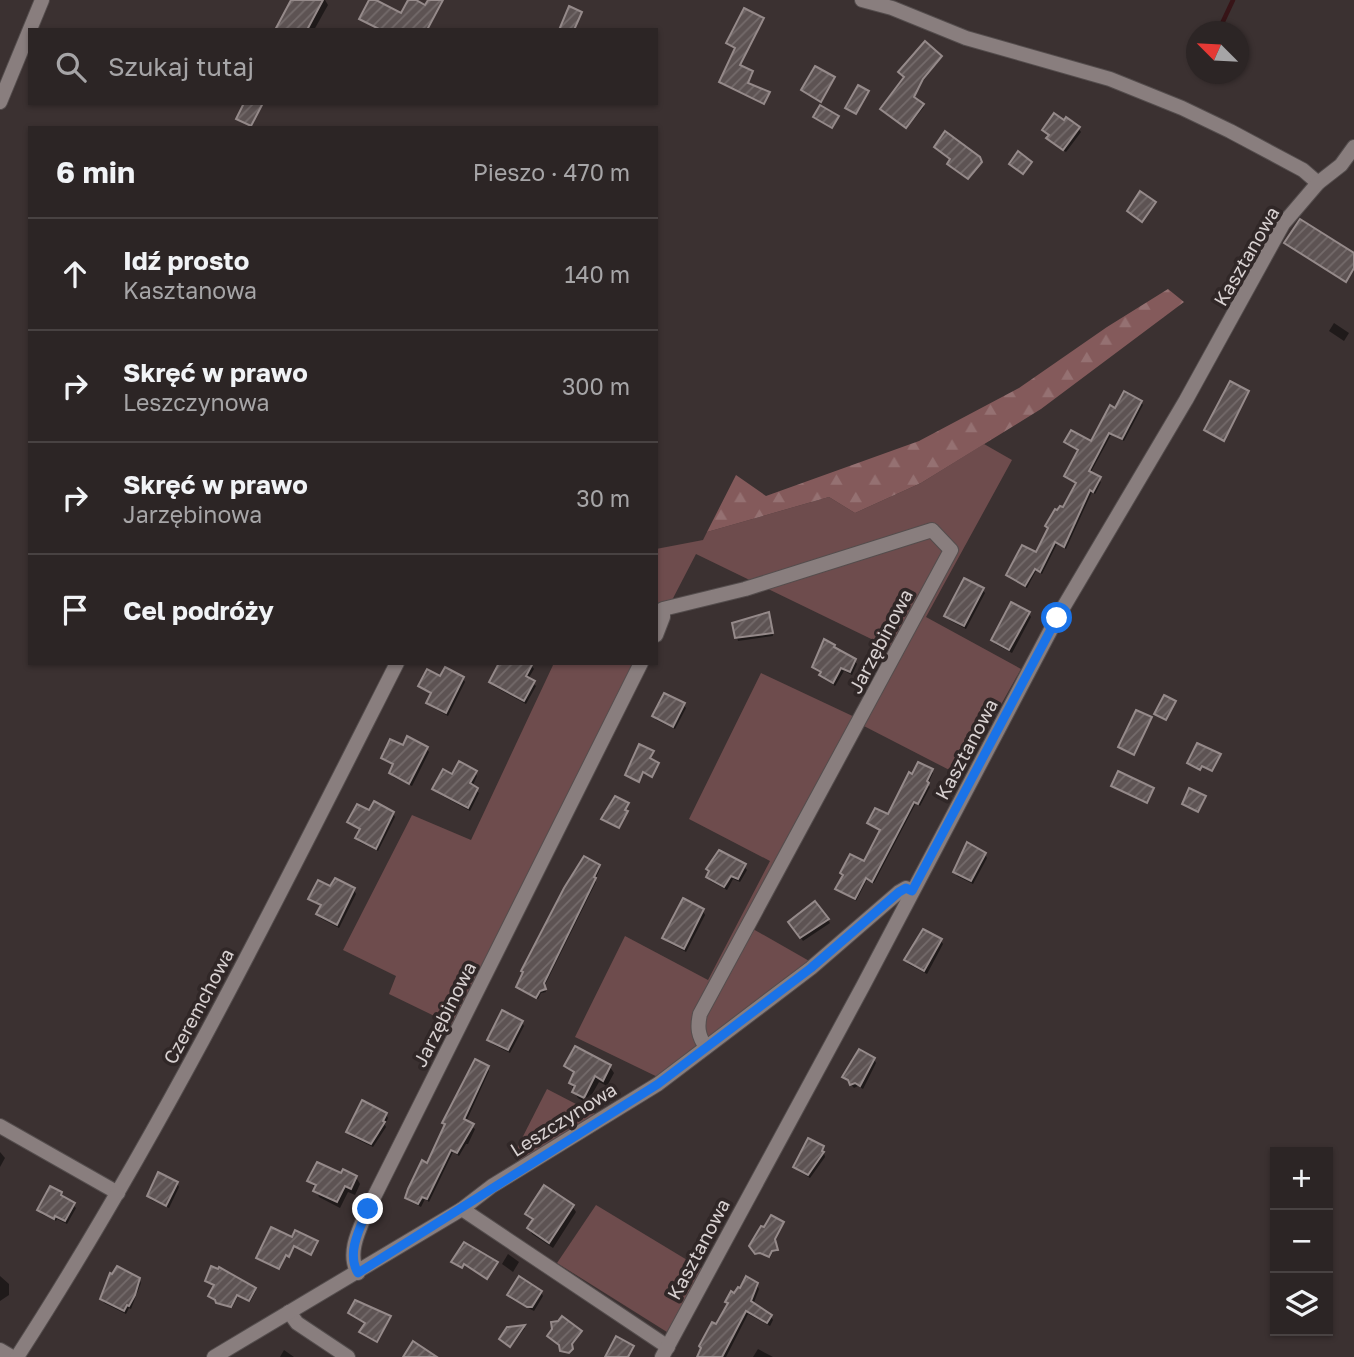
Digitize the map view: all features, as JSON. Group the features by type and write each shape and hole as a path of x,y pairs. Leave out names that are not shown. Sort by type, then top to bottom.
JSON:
{"street":[{"path":"30,28 42,0"},
{"path":"862,0 892,8 966,38 1122,83 1230,131 1303,170 1318,183"},
{"path":"0,102 28,34"},
{"name":"Kasztanowa","path":"665,1352 1057,618 1186,400 1283,223 1318,183 1341,165 1354,147"},
{"name":"Jarzębinowa","path":"658,630 663,617 660,610 745,589 932,530 951,550 700,1014 700,1039 706,1047"},
{"name":"Czeremchowa","path":"15,1357 67,1280 118,1193 270,913 396,665"},
{"name":"Jarzębinowa","path":"358,1273 353,1255 368,1209 640,665"},
{"name":"Leszczynowa","path":"214,1357 358,1273 462,1209 492,1186 658,1084 811,968 899,892 906,888 912,891"},
{"path":"0,1126 118,1193"},
{"path":"462,1209 665,1352"},
{"path":"289,1312 297,1323 348,1357"},
{"path":"0,1350 15,1357"}],"shaded area":[{"path":"984,444 1012,460 926,617 1021,669 961,776 860,724 753,929 818,966 668,1082 575,1037 625,936 708,980 770,861 689,819 761,673 861,720 896,651 696,554 658,627 658,549 703,540 707,532 829,497 855,513 921,483"},
{"path":"553,665 639,665 455,1026 389,994 396,976 343,950 412,815 471,840"},
{"path":"547,1089 605,1119 530,1166 513,1156"},
{"path":"596,1205 702,1269 667,1332 557,1263"}],"green space":[{"path":"1168,289 1184,302 1041,409 921,483 855,513 829,497 707,532 736,475 766,496 919,441 1019,388 1107,327"}],"building":[{"path":"291,0 323,0 308,28 276,28"},
{"path":"369,0 376,0 401,13 408,0 416,0 425,5 428,0 443,0 428,28 377,28 359,19"},
{"path":"569,6 582,12 575,28 560,28"},
{"path":"744,8 764,18 740,65 753,71 748,83 770,92 764,104 719,82 735,48 726,43"},
{"path":"925,41 942,56 923,79 914,97 924,104 906,128 880,109 904,77 898,72"},
{"path":"815,66 835,77 821,102 801,90"},
{"path":"858,85 869,91 856,114 845,108"},
{"path":"243,105 262,105 251,126 236,119"},
{"path":"820,105 839,116 832,128 813,117"},
{"path":"1054,113 1064,120 1066,117 1080,127 1063,150 1046,138 1049,135 1042,130"},
{"path":"945,131 980,157 982,162 968,179 947,164 950,159 934,147"},
{"path":"1018,151 1032,162 1023,174 1009,164"},
{"path":"1140,191 1156,202 1142,222 1127,211"},
{"path":"1300,219 1354,253 1354,268 1346,282 1284,243"},
{"path":"1230,381 1249,391 1224,441 1204,430"},
{"path":"1124,391 1142,401 1122,439 1109,433 1089,471 1101,477 1093,492 1090,490 1064,547 1055,542 1040,572 1035,569 1025,586 1006,575 1022,545 1036,552 1048,528 1045,526 1055,509 1063,507 1076,483 1064,476 1078,450 1064,442 1071,430 1091,441 1110,405 1115,408"},
{"path":"964,578 984,588 964,626 944,616"},
{"path":"1011,602 1030,612 1009,650 991,640"},
{"path":"769,612 773,633 735,638 732,623"},
{"path":"824,639 856,659 850,672 841,668 833,683 819,675 821,672 812,667"},
{"path":"498,665 532,665 526,676 535,681 524,701 489,682"},
{"path":"445,667 464,677 446,713 426,703 431,693 418,686 427,669 440,676"},
{"path":"664,693 685,703 673,727 652,716"},
{"path":"1164,695 1176,701 1166,720 1154,714"},
{"path":"1136,710 1152,717 1134,755 1118,747"},
{"path":"407,736 428,747 409,784 389,773 393,764 381,758 390,739 403,745"},
{"path":"1197,743 1221,754 1212,771 1202,766 1200,770 1187,763"},
{"path":"639,744 654,751 650,758 659,763 652,777 643,772 639,782 625,775"},
{"path":"459,761 477,771 470,783 478,788 468,808 432,789 443,769 452,774"},
{"path":"918,762 933,769 927,781 929,783 918,804 914,802 872,882 866,878 855,899 835,889 850,854 864,861 880,830 867,823 875,808 888,814 909,772 912,774"},
{"path":"1118,771 1154,788 1147,803 1111,786"},
{"path":"1189,788 1206,796 1198,812 1182,804"},
{"path":"615,796 629,803 619,828 601,819"},
{"path":"374,801 394,812 376,849 355,838 360,829 347,822 357,804 369,810"},
{"path":"967,842 986,853 971,881 953,872"},
{"path":"719,850 746,864 738,879 731,876 724,887 706,877 709,871 706,869"},
{"path":"584,856 600,865 594,877 596,878 544,983 546,989 540,991 536,998 516,987 523,972 521,971 564,888"},
{"path":"335,878 355,888 337,925 316,914 321,905 308,899 318,880 330,886"},
{"path":"683,898 704,909 684,949 662,938"},
{"path":"815,901 829,919 800,938 788,922"},
{"path":"923,929 942,939 924,971 904,960"},
{"path":"502,1010 523,1021 508,1050 487,1040"},
{"path":"575,1046 611,1065 603,1081 595,1076 584,1098 572,1092 575,1086 569,1083 574,1072 564,1066"},
{"path":"859,1049 875,1058 860,1086 855,1083 850,1085 848,1080 842,1077"},
{"path":"475,1059 489,1066 464,1119 474,1124 457,1153 451,1150 427,1199 422,1197 418,1204 405,1198 408,1189 422,1160 427,1163 445,1124 442,1123"},
{"path":"362,1100 387,1113 383,1121 385,1122 371,1144 346,1132"},
{"path":"808,1138 824,1146 824,1152 808,1175 793,1167"},
{"path":"317,1162 341,1173 343,1169 357,1176 351,1189 345,1186 337,1202 313,1191 316,1185 307,1181"},
{"path":"158,1172 178,1182 166,1206 147,1196"},
{"path":"544,1185 574,1205 549,1243 527,1228 533,1219 525,1214"},
{"path":"50,1186 75,1203 65,1221 55,1216 54,1219 37,1210"},
{"path":"771,1215 784,1222 775,1239 778,1250 772,1251 769,1257 755,1254 749,1246"},
{"path":"271,1227 292,1237 295,1230 318,1241 311,1255 294,1246 279,1269 256,1258"},
{"path":"464,1242 498,1262 487,1279 464,1264 462,1268 451,1262"},
{"path":"117,1266 140,1278 135,1295 124,1311 100,1299 110,1273 112,1274"},
{"path":"211,1266 218,1269 219,1267 256,1288 249,1301 237,1295 231,1307 216,1303 208,1296 214,1285 205,1281"},
{"path":"519,1276 542,1291 532,1307 527,1307 507,1295"},
{"path":"746,1276 758,1283 751,1301 772,1315 767,1323 746,1311 722,1357 697,1357 701,1348 699,1346 712,1322 716,1324 728,1303 725,1302 731,1291 734,1293 740,1288"},
{"path":"355,1300 391,1316 377,1342 359,1332 365,1323 348,1313"},
{"path":"562,1316 582,1331 569,1353 560,1351 559,1345 547,1336 552,1329 551,1322 558,1321"},
{"path":"525,1325 510,1347 499,1339 507,1327"},
{"path":"616,1336 634,1346 628,1357 605,1357"},
{"path":"413,1341 437,1357 403,1357"}],"waterway":[{"path":"1223,21 1233,0"}],"route":[{"path":"368,1209 353,1255 358,1273 462,1209 492,1186 658,1084 811,968 899,892 906,888 912,891 1057,618"}]}
